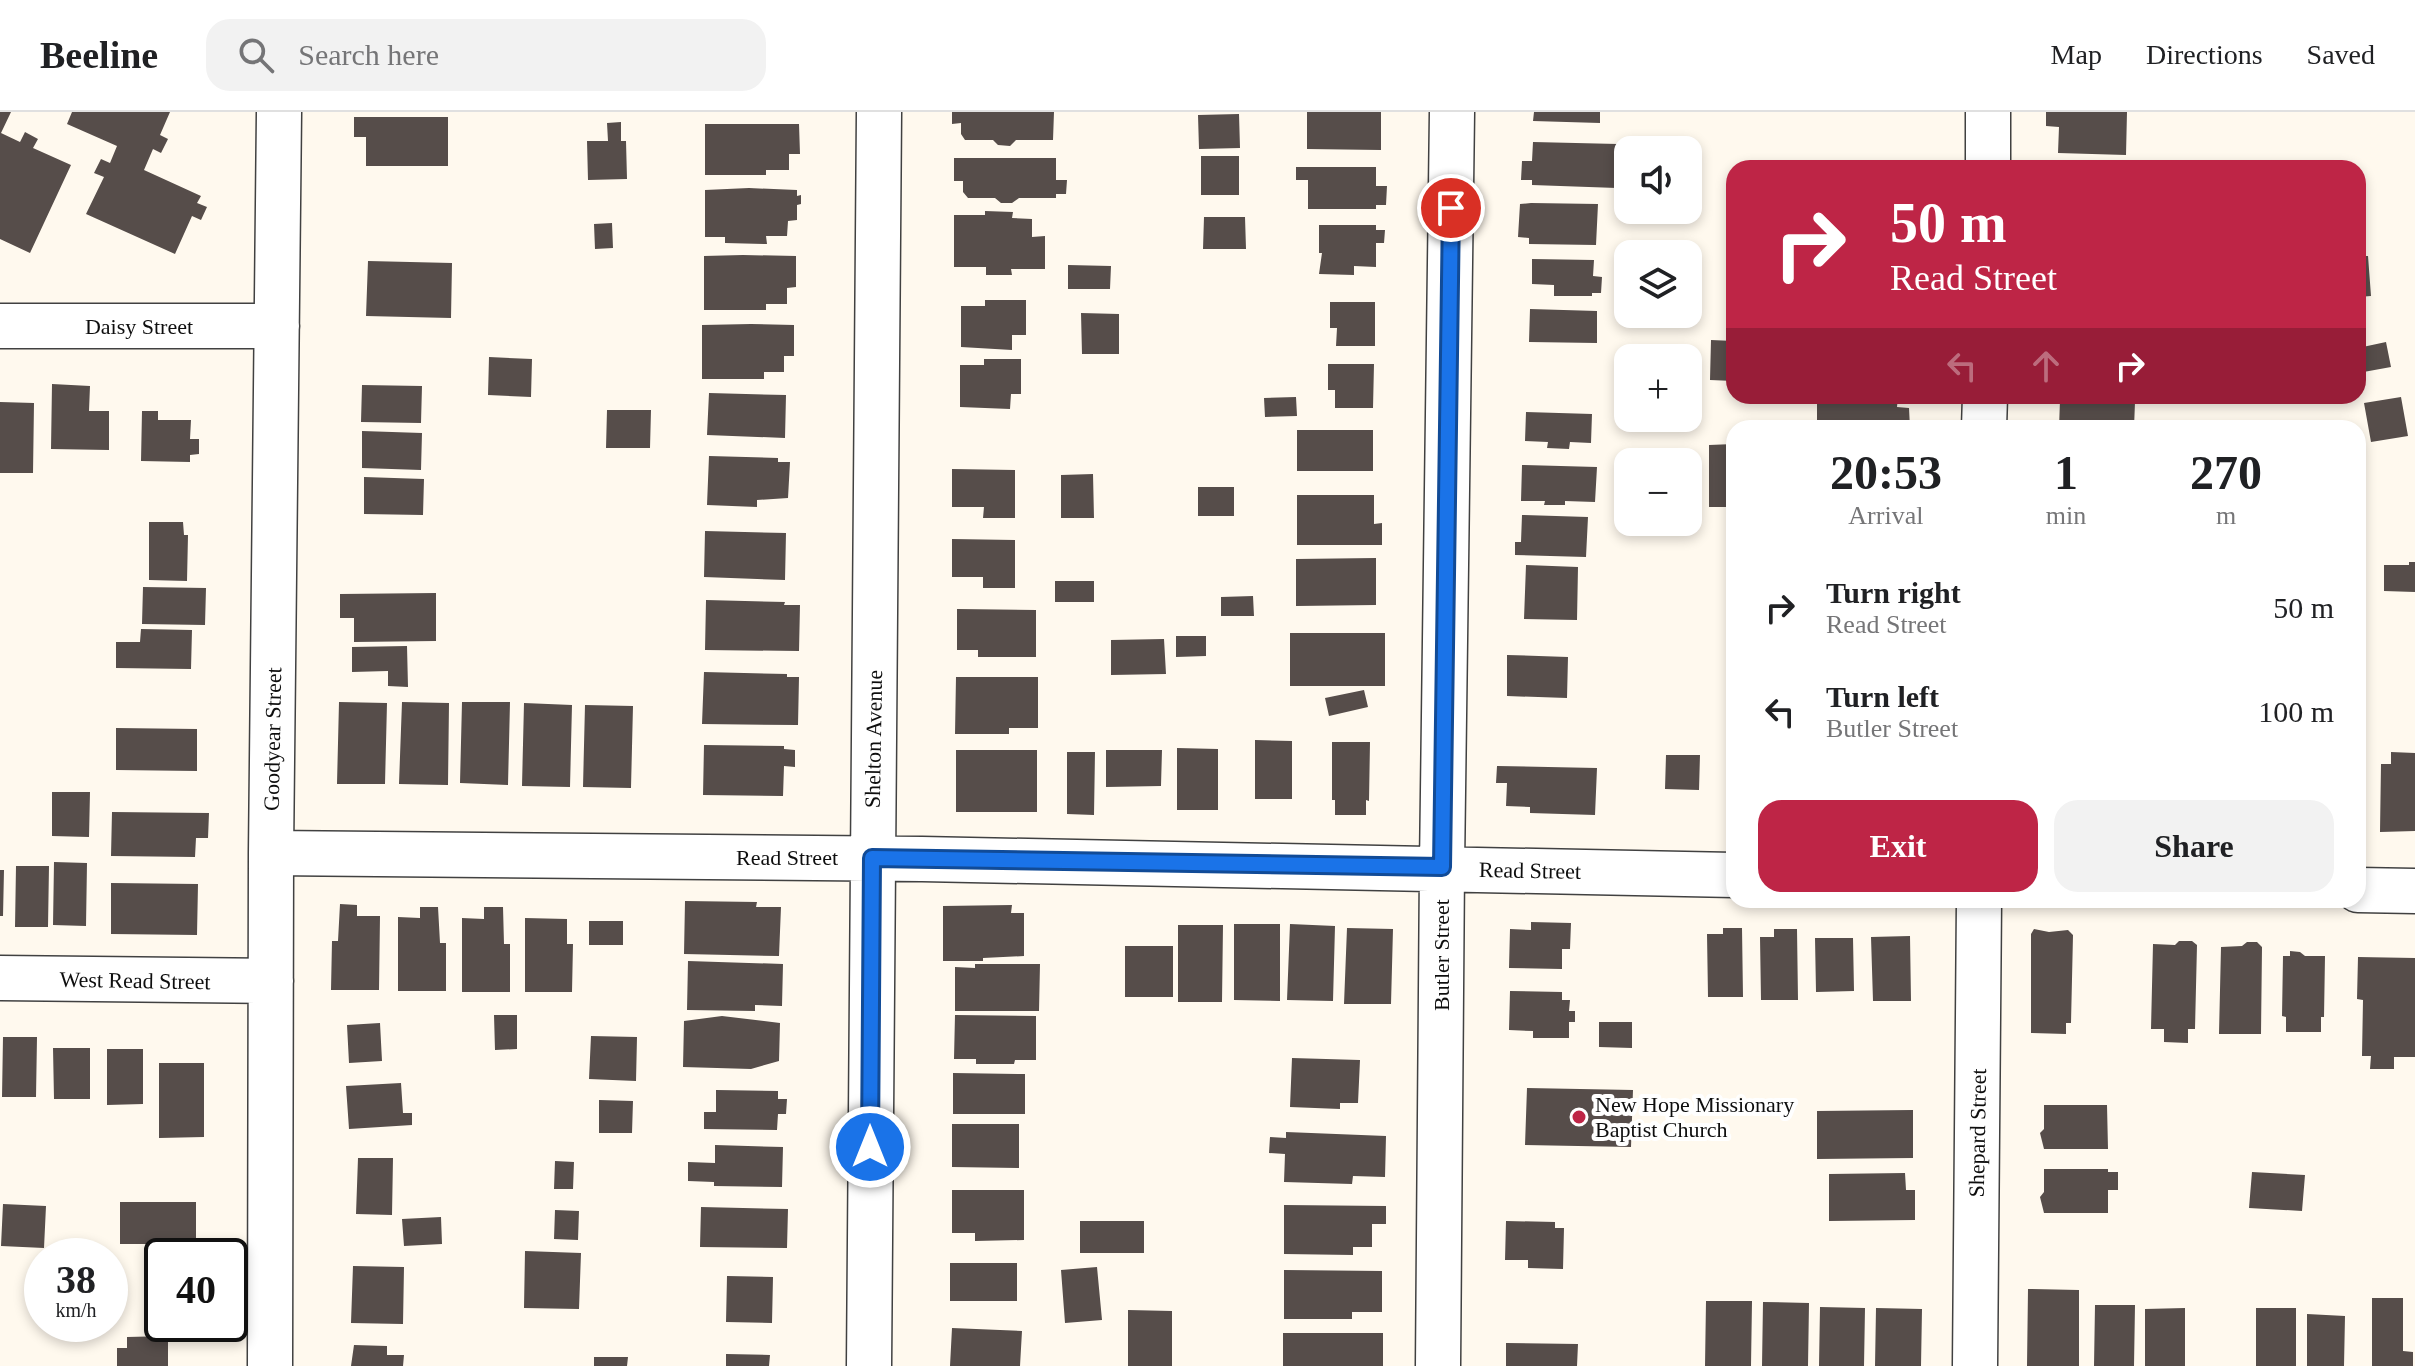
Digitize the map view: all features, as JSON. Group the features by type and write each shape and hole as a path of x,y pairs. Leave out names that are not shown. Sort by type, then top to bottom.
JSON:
{"street":[{"name":"Goodyear Street","path":"270,1366 271,853 279,112"},
{"name":"Shelton Avenue","path":"869,1366 879,112"},
{"name":"Butler Street","path":"1438,1366 1452,112"},
{"path":"1988,112 1988,160"},
{"name":"Daisy Street","path":"0,326 277,326"},
{"name":"Read Street","path":"271,853 872,858 1726,875"},
{"path":"2366,890 2415,891"},
{"name":"Shepard Street","path":"1975,1366 1979,908"},
{"name":"West Read Street","path":"0,978 271,981"}],"building":[{"path":"0,112 11,112 1,133 20,142 25,132 38,139 33,148 71,165 30,253 0,239"},
{"path":"72,112 170,112 160,135 168,139 161,153 153,149 144,170 201,196 197,203 207,207 201,220 192,216 175,254 86,214 104,177 94,173 101,159 110,163 117,146 67,124"},
{"path":"952,112 1054,112 1053,140 1016,140 1010,146 998,145 993,140 965,140 961,134 961,123 952,124"},
{"path":"1307,112 1381,112 1381,150 1307,149"},
{"path":"1534,112 1600,112 1600,123 1533,121"},
{"path":"2046,112 2127,112 2126,155 2058,153 2059,127 2046,126"},
{"path":"1239,114 1240,148 1199,149 1198,115"},
{"path":"354,117 448,117 448,166 366,166 366,137 354,137"},
{"path":"621,122 621,141 626,141 627,179 588,180 587,141 608,141 607,123"},
{"path":"705,124 799,124 800,154 789,154 789,170 766,170 766,175 705,175"},
{"path":"1533,142 1614,144 1614,188 1532,185 1532,180 1521,180 1522,161 1532,161"},
{"path":"1201,156 1239,156 1239,195 1201,195"},
{"path":"954,158 1056,158 1056,180 1067,180 1066,194 1056,194 1056,198 1019,198 1012,203 1001,203 995,198 968,198 963,192 963,181 954,181"},
{"path":"1296,167 1376,167 1376,186 1387,186 1386,205 1376,205 1376,209 1308,209 1308,180 1296,180"},
{"path":"705,190 797,190 797,196 801,195 797,220 788,221 787,236 766,236 767,244 725,243 725,237 705,237"},
{"path":"1520,204 1598,204 1596,245 1529,244 1529,238 1518,237"},
{"path":"985,211 1013,212 1012,218 1032,219 1032,237 1045,236 1045,269 1011,269 1012,275 986,275 986,267 954,267 954,215 985,215"},
{"path":"1204,217 1245,217 1246,249 1203,249"},
{"path":"612,223 613,248 595,249 594,224"},
{"path":"1319,225 1376,225 1376,230 1385,230 1384,243 1376,243 1376,267 1354,266 1354,275 1319,274 1322,253 1319,253"},
{"path":"704,256 796,256 796,287 787,288 787,304 766,304 766,310 704,310"},
{"path":"2366,256 2368,256 2371,296 2366,296"},
{"path":"1532,259 1594,260 1593,276 1602,277 1601,293 1592,293 1592,296 1554,296 1554,285 1532,284"},
{"path":"368,261 452,263 451,318 366,316"},
{"path":"1068,265 1111,266 1110,289 1068,289"},
{"path":"985,300 1026,300 1026,335 1012,335 1012,350 961,347 961,306 985,306"},
{"path":"1330,302 1375,302 1375,346 1336,346 1337,328 1330,328"},
{"path":"1530,309 1597,311 1597,343 1529,342"},
{"path":"1081,313 1119,314 1119,354 1082,354"},
{"path":"702,325 794,325 794,356 784,356 784,372 764,372 764,379 702,379"},
{"path":"1711,340 1726,341 1726,381 1710,380"},
{"path":"2386,342 2391,367 2366,372 2366,346"},
{"path":"489,357 532,359 531,397 488,395"},
{"path":"984,359 1021,359 1021,394 1011,394 1010,409 960,407 960,365 984,365"},
{"path":"1328,364 1374,364 1373,408 1335,408 1335,390 1328,390"},
{"path":"52,384 90,386 89,411 109,411 109,450 51,449"},
{"path":"362,385 422,386 421,423 361,422"},
{"path":"709,393 786,395 785,438 707,435"},
{"path":"1296,397 1297,416 1265,417 1264,398"},
{"path":"2401,397 2408,436 2371,442 2366,403"},
{"path":"0,402 34,403 33,473 0,473"},
{"path":"1817,404 1897,404 1897,407 1909,408 1910,420 1817,420"},
{"path":"2060,404 2135,404 2134,420 2059,420"},
{"path":"607,410 651,410 650,448 606,448"},
{"path":"142,411 158,411 158,420 191,420 190,439 199,439 199,454 190,455 190,462 141,461"},
{"path":"1526,412 1592,414 1591,443 1570,442 1569,449 1547,448 1548,442 1525,441"},
{"path":"1297,430 1373,430 1373,471 1297,471"},
{"path":"362,431 422,433 421,470 362,468"},
{"path":"1726,444 1726,507 1709,507 1709,445"},
{"path":"709,456 778,458 778,462 790,462 788,498 757,500 757,507 707,505"},
{"path":"1522,465 1597,467 1595,502 1565,501 1565,505 1544,505 1545,501 1521,501"},
{"path":"952,469 1015,470 1015,518 983,518 984,507 952,507"},
{"path":"1093,474 1094,518 1061,518 1061,475"},
{"path":"364,477 424,479 423,515 364,514"},
{"path":"1198,487 1234,487 1234,516 1198,516"},
{"path":"1297,495 1374,495 1374,524 1382,523 1382,545 1297,545"},
{"path":"1522,515 1588,517 1586,557 1515,555 1515,542 1521,542"},
{"path":"149,522 183,522 184,535 188,535 187,581 149,580"},
{"path":"705,531 786,533 785,580 704,577"},
{"path":"952,539 1015,540 1015,588 983,588 983,577 952,577"},
{"path":"1376,558 1376,605 1296,606 1296,559"},
{"path":"2409,562 2415,562 2415,592 2384,591 2384,565 2409,565"},
{"path":"1526,565 1578,567 1577,620 1524,619"},
{"path":"1055,581 1094,581 1094,602 1055,602"},
{"path":"143,587 206,588 205,625 142,624"},
{"path":"436,593 436,641 354,642 354,618 340,618 340,594"},
{"path":"1253,596 1254,616 1221,616 1221,597"},
{"path":"706,600 800,605 799,651 705,650"},
{"path":"957,609 1036,610 1036,657 978,657 978,650 957,650"},
{"path":"141,629 192,630 191,669 116,668 116,642 140,642"},
{"path":"1290,633 1385,633 1385,686 1290,686"},
{"path":"1176,636 1206,636 1206,656 1176,657"},
{"path":"1164,639 1166,674 1111,675 1111,640"},
{"path":"407,646 408,687 388,686 388,671 352,672 352,647"},
{"path":"1507,655 1568,657 1567,698 1507,696"},
{"path":"704,672 799,677 798,725 702,724"},
{"path":"956,677 1038,677 1038,728 1009,728 1009,734 955,734"},
{"path":"1364,690 1368,707 1329,716 1325,698"},
{"path":"339,702 387,703 385,784 337,784"},
{"path":"402,702 449,703 448,785 399,784"},
{"path":"462,702 510,702 508,785 460,783"},
{"path":"524,703 572,705 570,787 522,786"},
{"path":"585,705 633,706 631,788 583,787"},
{"path":"116,728 197,729 197,771 116,770"},
{"path":"1255,740 1292,741 1292,799 1255,799"},
{"path":"1332,742 1370,742 1366,815 1335,815"},
{"path":"704,745 784,746 784,749 795,750 795,767 784,766 783,796 703,795"},
{"path":"1177,748 1218,749 1218,810 1177,810"},
{"path":"956,750 1037,750 1037,812 956,812"},
{"path":"1106,750 1162,750 1161,786 1106,787"},
{"path":"1067,752 1095,752 1094,815 1067,814"},
{"path":"2391,752 2415,753 2415,831 2380,832 2381,764 2391,764"},
{"path":"1666,755 1700,755 1699,790 1665,789"},
{"path":"1497,766 1597,768 1595,815 1530,813 1530,807 1506,806 1507,783 1496,783"},
{"path":"52,792 90,792 89,837 52,836"},
{"path":"112,812 209,813 208,838 196,838 195,857 111,856"},
{"path":"54,862 87,863 86,926 53,925"},
{"path":"16,866 49,866 48,927 15,927"},
{"path":"0,870 4,870 3,916 0,916"},
{"path":"111,883 198,884 197,935 111,934"},
{"path":"685,901 757,902 756,907 781,907 779,956 684,954"},
{"path":"340,904 357,905 357,916 380,916 379,990 331,990 332,941 338,941"},
{"path":"1012,905 1011,913 1024,913 1024,956 983,958 983,961 943,961 943,906"},
{"path":"420,907 438,907 440,943 446,943 446,991 398,991 398,917 420,918"},
{"path":"484,907 503,907 504,944 510,944 510,992 462,992 462,918 484,919"},
{"path":"525,918 567,919 567,944 573,944 572,992 525,992"},
{"path":"589,921 623,921 623,945 589,945"},
{"path":"1531,922 1571,923 1570,949 1562,949 1562,969 1509,968 1510,929 1531,930"},
{"path":"1234,924 1280,924 1280,1001 1234,1000"},
{"path":"1290,924 1335,926 1333,1001 1287,1000"},
{"path":"1178,925 1223,925 1222,1002 1178,1002"},
{"path":"1347,928 1393,929 1391,1004 1344,1004"},
{"path":"1723,928 1742,928 1743,997 1708,997 1707,934 1723,934"},
{"path":"1774,929 1797,929 1798,1000 1761,1000 1760,937 1774,937"},
{"path":"2034,929 2049,932 2068,930 2073,935 2071,1023 2066,1023 2066,1034 2031,1033 2031,934"},
{"path":"1910,936 1911,1001 1873,1001 1871,937"},
{"path":"1815,938 1853,938 1854,991 1816,992"},
{"path":"2179,941 2192,941 2197,945 2195,1029 2188,1029 2188,1043 2164,1042 2164,1029 2151,1029 2153,944 2175,945"},
{"path":"2247,942 2257,942 2262,947 2261,1034 2219,1034 2221,947 2242,946"},
{"path":"1125,946 1173,946 1173,997 1125,997"},
{"path":"2290,951 2305,956 2325,956 2321,1032 2286,1032 2286,1017 2282,1016 2283,956 2290,956"},
{"path":"2358,957 2415,958 2415,1057 2394,1057 2394,1069 2370,1069 2371,1056 2362,1056 2363,1000 2357,999"},
{"path":"688,961 783,964 782,1006 755,1005 755,1011 687,1010"},
{"path":"975,964 1040,964 1039,1011 955,1011 955,967 975,968"},
{"path":"1510,991 1562,992 1562,1000 1570,1000 1569,1011 1575,1011 1575,1022 1569,1022 1569,1038 1533,1038 1533,1031 1509,1030"},
{"path":"494,1015 517,1015 517,1049 495,1050"},
{"path":"955,1015 1036,1016 1036,1060 1015,1060 1014,1064 976,1064 976,1059 954,1059"},
{"path":"722,1016 780,1023 779,1061 751,1069 683,1067 684,1021"},
{"path":"1599,1022 1632,1022 1632,1048 1599,1047"},
{"path":"380,1023 382,1061 349,1063 347,1025"},
{"path":"591,1036 637,1037 636,1081 589,1079"},
{"path":"3,1037 37,1037 36,1097 2,1097"},
{"path":"53,1048 90,1048 90,1099 54,1099"},
{"path":"107,1049 143,1049 143,1104 107,1105"},
{"path":"1292,1058 1360,1060 1358,1103 1340,1103 1340,1109 1290,1107"},
{"path":"159,1063 204,1063 204,1137 159,1138"},
{"path":"953,1073 1025,1074 1025,1114 953,1114"},
{"path":"401,1083 403,1113 412,1113 412,1125 349,1129 346,1086"},
{"name":"New Hope Missionary Baptist Church","path":"1527,1088 1633,1090 1631,1147 1525,1145"},
{"path":"716,1090 778,1091 778,1099 787,1099 786,1114 778,1114 777,1130 704,1129 704,1112 716,1112"},
{"path":"599,1100 633,1101 632,1133 599,1133"},
{"path":"2044,1105 2107,1105 2108,1149 2044,1149 2040,1133 2044,1129"},
{"path":"1913,1110 1913,1158 1817,1159 1817,1111"},
{"path":"952,1124 1019,1124 1019,1168 952,1167"},
{"path":"1286,1132 1386,1136 1385,1177 1353,1176 1352,1184 1284,1182 1285,1154 1269,1153 1270,1137 1286,1138"},
{"path":"715,1145 783,1147 782,1187 714,1186 714,1182 688,1181 688,1162 715,1163"},
{"path":"358,1158 393,1158 392,1215 356,1214"},
{"path":"555,1161 574,1162 573,1189 554,1189"},
{"path":"2044,1169 2108,1169 2108,1172 2118,1172 2118,1190 2108,1190 2108,1213 2044,1213 2040,1197 2044,1192"},
{"path":"2252,1172 2305,1175 2302,1211 2249,1208"},
{"path":"1905,1173 1906,1190 1915,1190 1915,1220 1829,1221 1829,1174"},
{"path":"952,1190 1024,1190 1024,1240 975,1241 975,1233 952,1233"},
{"path":"120,1202 196,1202 196,1238 144,1238 144,1244 128,1244 128,1238 120,1238"},
{"path":"3,1204 46,1206 44,1238 24,1238 24,1247 1,1246"},
{"path":"1284,1205 1386,1206 1386,1224 1372,1224 1372,1247 1353,1247 1353,1255 1284,1254"},
{"path":"701,1207 788,1209 787,1248 700,1247"},
{"path":"555,1210 579,1211 578,1240 554,1239"},
{"path":"441,1217 442,1244 404,1246 402,1219"},
{"path":"1080,1221 1144,1221 1144,1253 1080,1253"},
{"path":"1506,1221 1555,1222 1555,1228 1564,1228 1563,1269 1528,1268 1528,1260 1505,1260"},
{"path":"525,1251 581,1253 579,1309 524,1308"},
{"path":"950,1263 1017,1263 1017,1301 950,1301"},
{"path":"353,1266 404,1267 403,1324 351,1323"},
{"path":"1097,1267 1102,1320 1065,1323 1061,1270"},
{"path":"1284,1270 1382,1271 1382,1312 1352,1312 1352,1319 1284,1319"},
{"path":"727,1276 773,1277 772,1323 726,1322"},
{"path":"2028,1289 2079,1290 2079,1366 2027,1366"},
{"path":"2372,1298 2403,1298 2403,1351 2413,1352 2413,1366 2372,1366"},
{"path":"1706,1301 1752,1301 1751,1366 1705,1366"},
{"path":"1763,1302 1809,1303 1808,1366 1762,1366"},
{"path":"2095,1305 2135,1305 2134,1366 2094,1366"},
{"path":"1820,1307 1865,1308 1864,1366 1819,1366"},
{"path":"1876,1308 1922,1309 1921,1366 1875,1366"},
{"path":"2185,1308 2185,1366 2145,1366 2145,1309"},
{"path":"2256,1308 2296,1308 2296,1366 2256,1366"},
{"path":"1128,1310 1172,1311 1172,1366 1128,1366"},
{"path":"2307,1314 2345,1316 2344,1366 2307,1366"},
{"path":"952,1328 1022,1331 1020,1366 950,1366"},
{"path":"1283,1333 1383,1333 1383,1366 1283,1366"},
{"path":"128,1337 144,1337 144,1342 168,1342 168,1366 117,1366 117,1348 127,1348"},
{"path":"1506,1343 1578,1344 1577,1366 1506,1366"},
{"path":"354,1345 387,1346 387,1355 404,1355 403,1366 351,1366"},
{"path":"726,1354 770,1355 769,1366 726,1366"},
{"path":"594,1357 628,1357 627,1366 594,1366"}],"place":[{"name":"New Hope Missionary Baptist Church","path":"1579,1117"}],"route":[{"path":"870,1147 872,858 1442,867 1451,208"}]}
